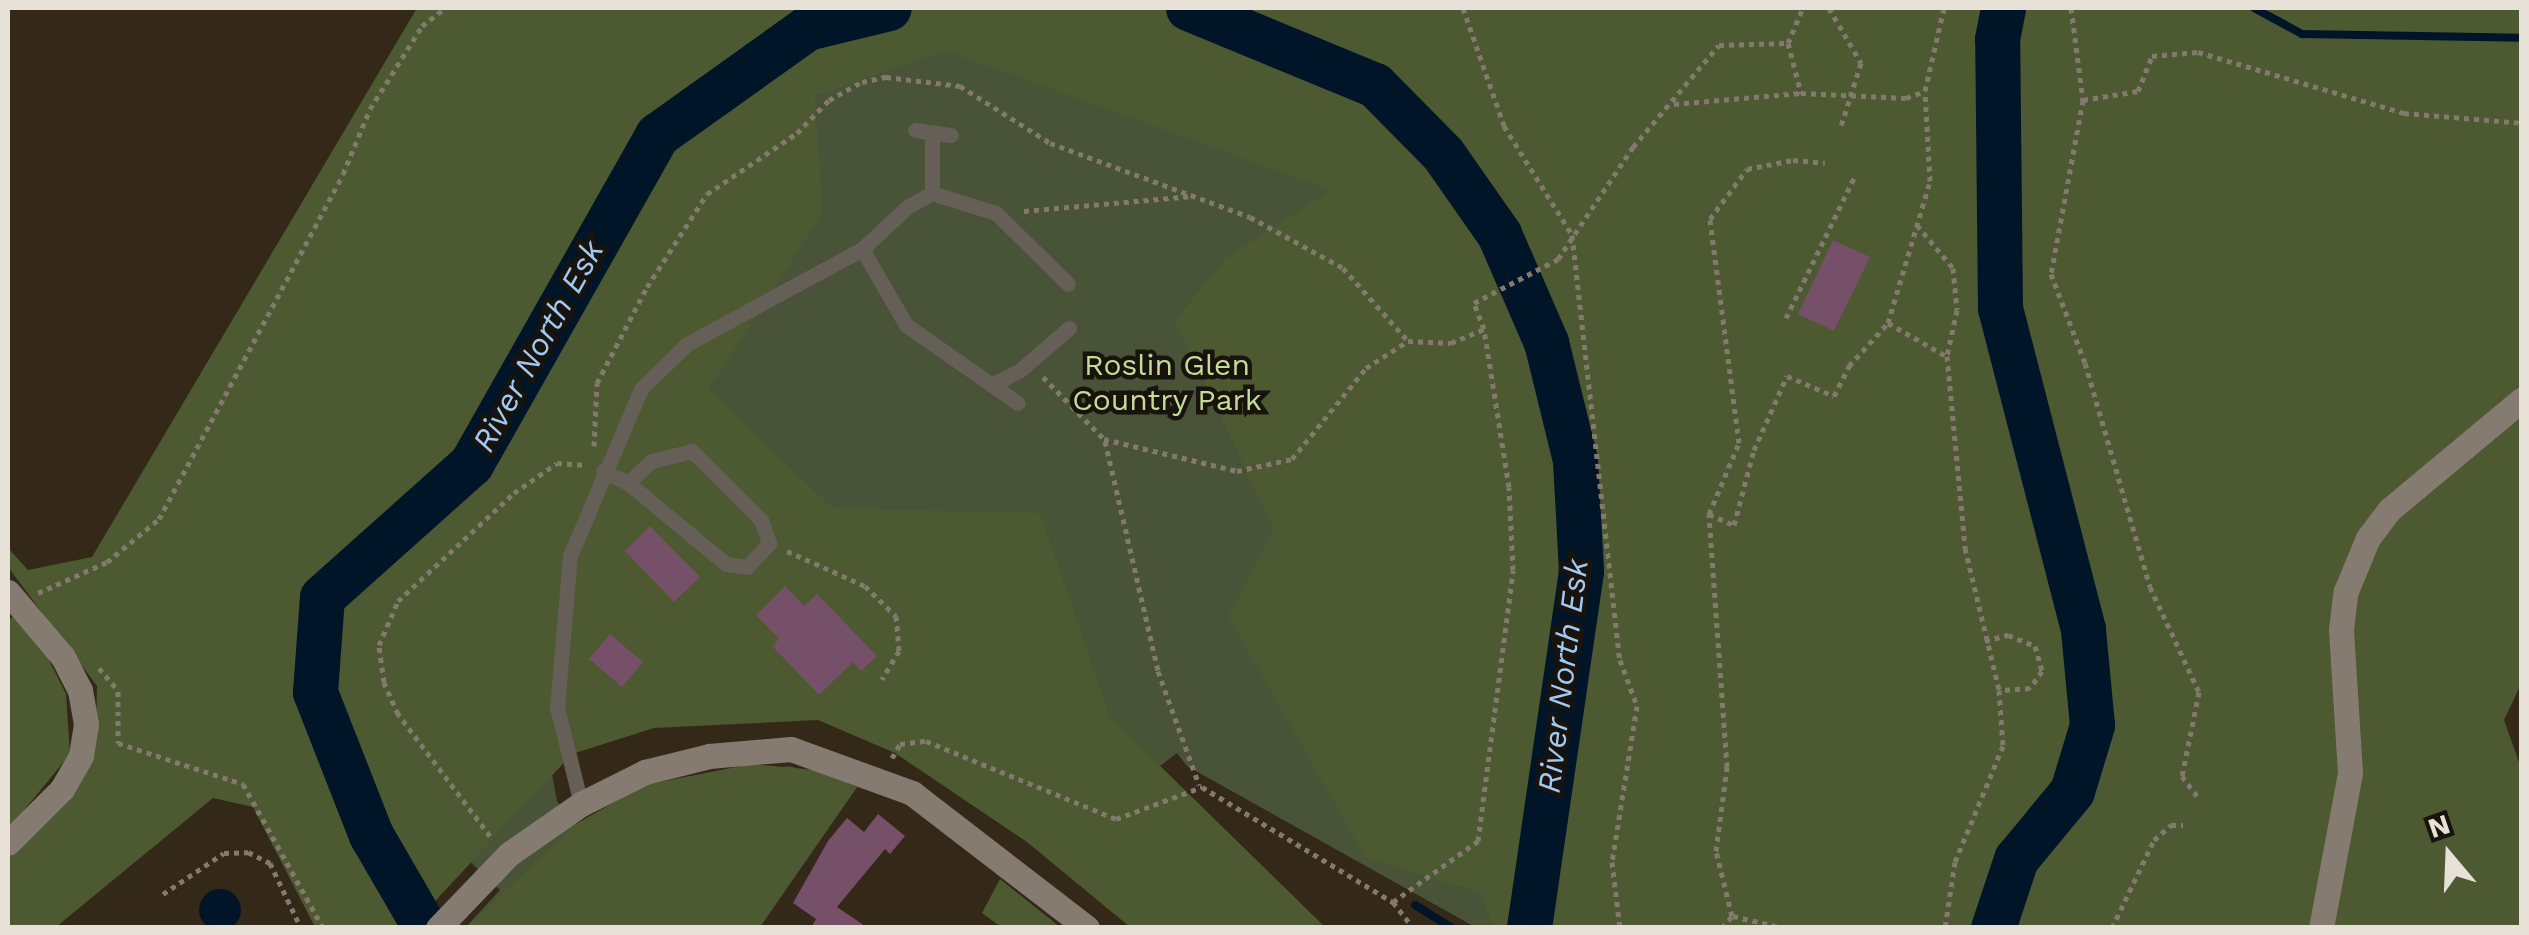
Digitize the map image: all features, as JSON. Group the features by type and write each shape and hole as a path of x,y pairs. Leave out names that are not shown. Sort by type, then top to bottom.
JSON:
{"main road":[{"path":"2322,928 2350,773 2341,629 2346,591 2368,538 2389,510 2522,399"},
{"path":"8,592 62,657 80,690 86,724 80,756 62,789 8,843"},
{"path":"438,928 486,876 581,804 645,772 709,756 791,749 912,793 1087,928"}],"lane":[{"path":"932,194 924,131 951,135"},
{"path":"581,804 557,707 570,556 640,388 686,344 862,249 907,206 932,194 996,214 1068,284"},
{"path":"862,249 906,325 1018,403"},
{"path":"993,384 1029,362 1069,328"},
{"path":"604,468 628,483 726,564 747,566 769,542 761,520 692,451 651,461 628,483"}],"path":[{"path":"36,593 106,562 159,519 319,208 343,174 370,109 422,26 445,8"},
{"path":"1464,8 1504,126 1572,235 1620,660 1637,706 1612,862 1620,928"},
{"path":"1801,93 1788,43 1802,8"},
{"path":"1829,8 1861,64 1841,126"},
{"path":"1709,514 1734,524 1754,450 1787,376 1834,396 1850,366 1888,323 1930,182 1926,91 1944,8"},
{"path":"2071,8 2082,100 2051,274 2084,363 2150,586 2199,692 2182,776 2197,796"},
{"path":"1393,902 1478,841 1513,570 1507,471 1484,329 1474,303 1558,259 1582,216 1632,146 1674,104 1719,45 1788,43"},
{"path":"2082,100 2138,91 2152,56 2198,52 2404,113 2522,123"},
{"path":"604,468 590,438 597,383 707,194 797,133 829,100 862,82 886,77 960,86 1050,142 1196,196 1343,268 1408,341"},
{"path":"1674,104 1801,93 1906,98 1926,91"},
{"path":"1732,916 1716,852 1726,766 1709,514 1739,443 1710,220 1747,169 1793,160 1824,163"},
{"path":"1786,318 1855,176"},
{"path":"996,214 1196,196"},
{"path":"1917,225 1953,268 1957,310 1947,356 1964,548 1999,690 2003,746 1955,862 1945,928"},
{"path":"1888,323 1947,356"},
{"path":"1104,439 1236,471 1292,458 1366,368 1408,341 1451,344 1484,329"},
{"path":"1029,362 1104,439 1158,670 1192,778 1393,902 1413,928"},
{"path":"1739,443 1754,450"},
{"path":"492,839 398,714 384,682 379,645 398,601 514,493 557,463 604,468"},
{"path":"769,542 865,586 896,616 900,650 882,679"},
{"path":"1985,640 2008,635 2035,646 2042,671 2030,688 1999,690"},
{"path":"882,779 900,744 926,741 1116,820 1202,787"},
{"path":"118,743 244,784 323,928"},
{"path":"2112,928 2154,840 2170,825 2182,826"},
{"path":"163,894 224,853 248,852 270,864 301,928"},
{"path":"1722,928 1732,916"},
{"path":"1732,916 1784,928"}],"green space":[{"path":"417,8 2521,8 2522,682 2504,720 2521,768 2521,927 1493,927 1481,893 1365,857 1228,616 1274,530 1175,320 1225,259 1330,190 946,51 815,96 823,213 709,388 832,508 1040,513 1110,717 1325,927 1130,927 1027,842 895,753 818,720 654,728 572,754 411,927 315,927 253,807 213,798 56,927 8,927 8,859 62,806 96,729 97,686 8,567 8,548 28,570 92,557"},
{"name":"Roslin Glen Country Park","path":"938,8 1368,95 1512,927 1475,927 1187,766 1177,753 1144,778 904,597 542,719 557,801 575,825 645,785 790,766 857,787 760,927 466,927 500,890 428,822 663,146"},
{"path":"13,616 47,656 66,694 70,754 8,830 8,622"},
{"path":"751,764 815,770 857,787 760,927 467,927 574,825 645,785"},
{"path":"1000,879 1060,927 1001,927 982,913"}],"water":[{"path":"220,889 235,895 241,910 235,925 220,931 205,925 199,910 205,895"}],"building":[{"path":"1833,240 1870,257 1834,331 1798,314"},
{"path":"650,526 700,577 674,602 625,551"},
{"path":"785,586 804,606 817,594 877,656 861,671 853,662 819,695 772,646 779,639 756,615"},
{"path":"610,634 643,662 622,687 589,659"},
{"path":"878,814 905,836 890,854 885,849 837,907 868,928 811,928 816,919 793,903 828,841 847,818 864,832"}],"waterway":[{"name":"River North Esk","path":"425,928 371,835 315,692 322,597 471,464 657,135 807,28 889,8"},
{"name":"River North Esk","path":"1188,8 1375,85 1443,154 1499,234 1546,342 1575,460 1581,571 1529,928"},
{"name":"River North Esk","path":"1993,928 2016,859 2072,791 2092,725 2083,629 2000,308 1997,39 2003,8"},
{"path":"2254,8 2302,34 2522,38"},
{"path":"1415,905 1452,928"}]}
